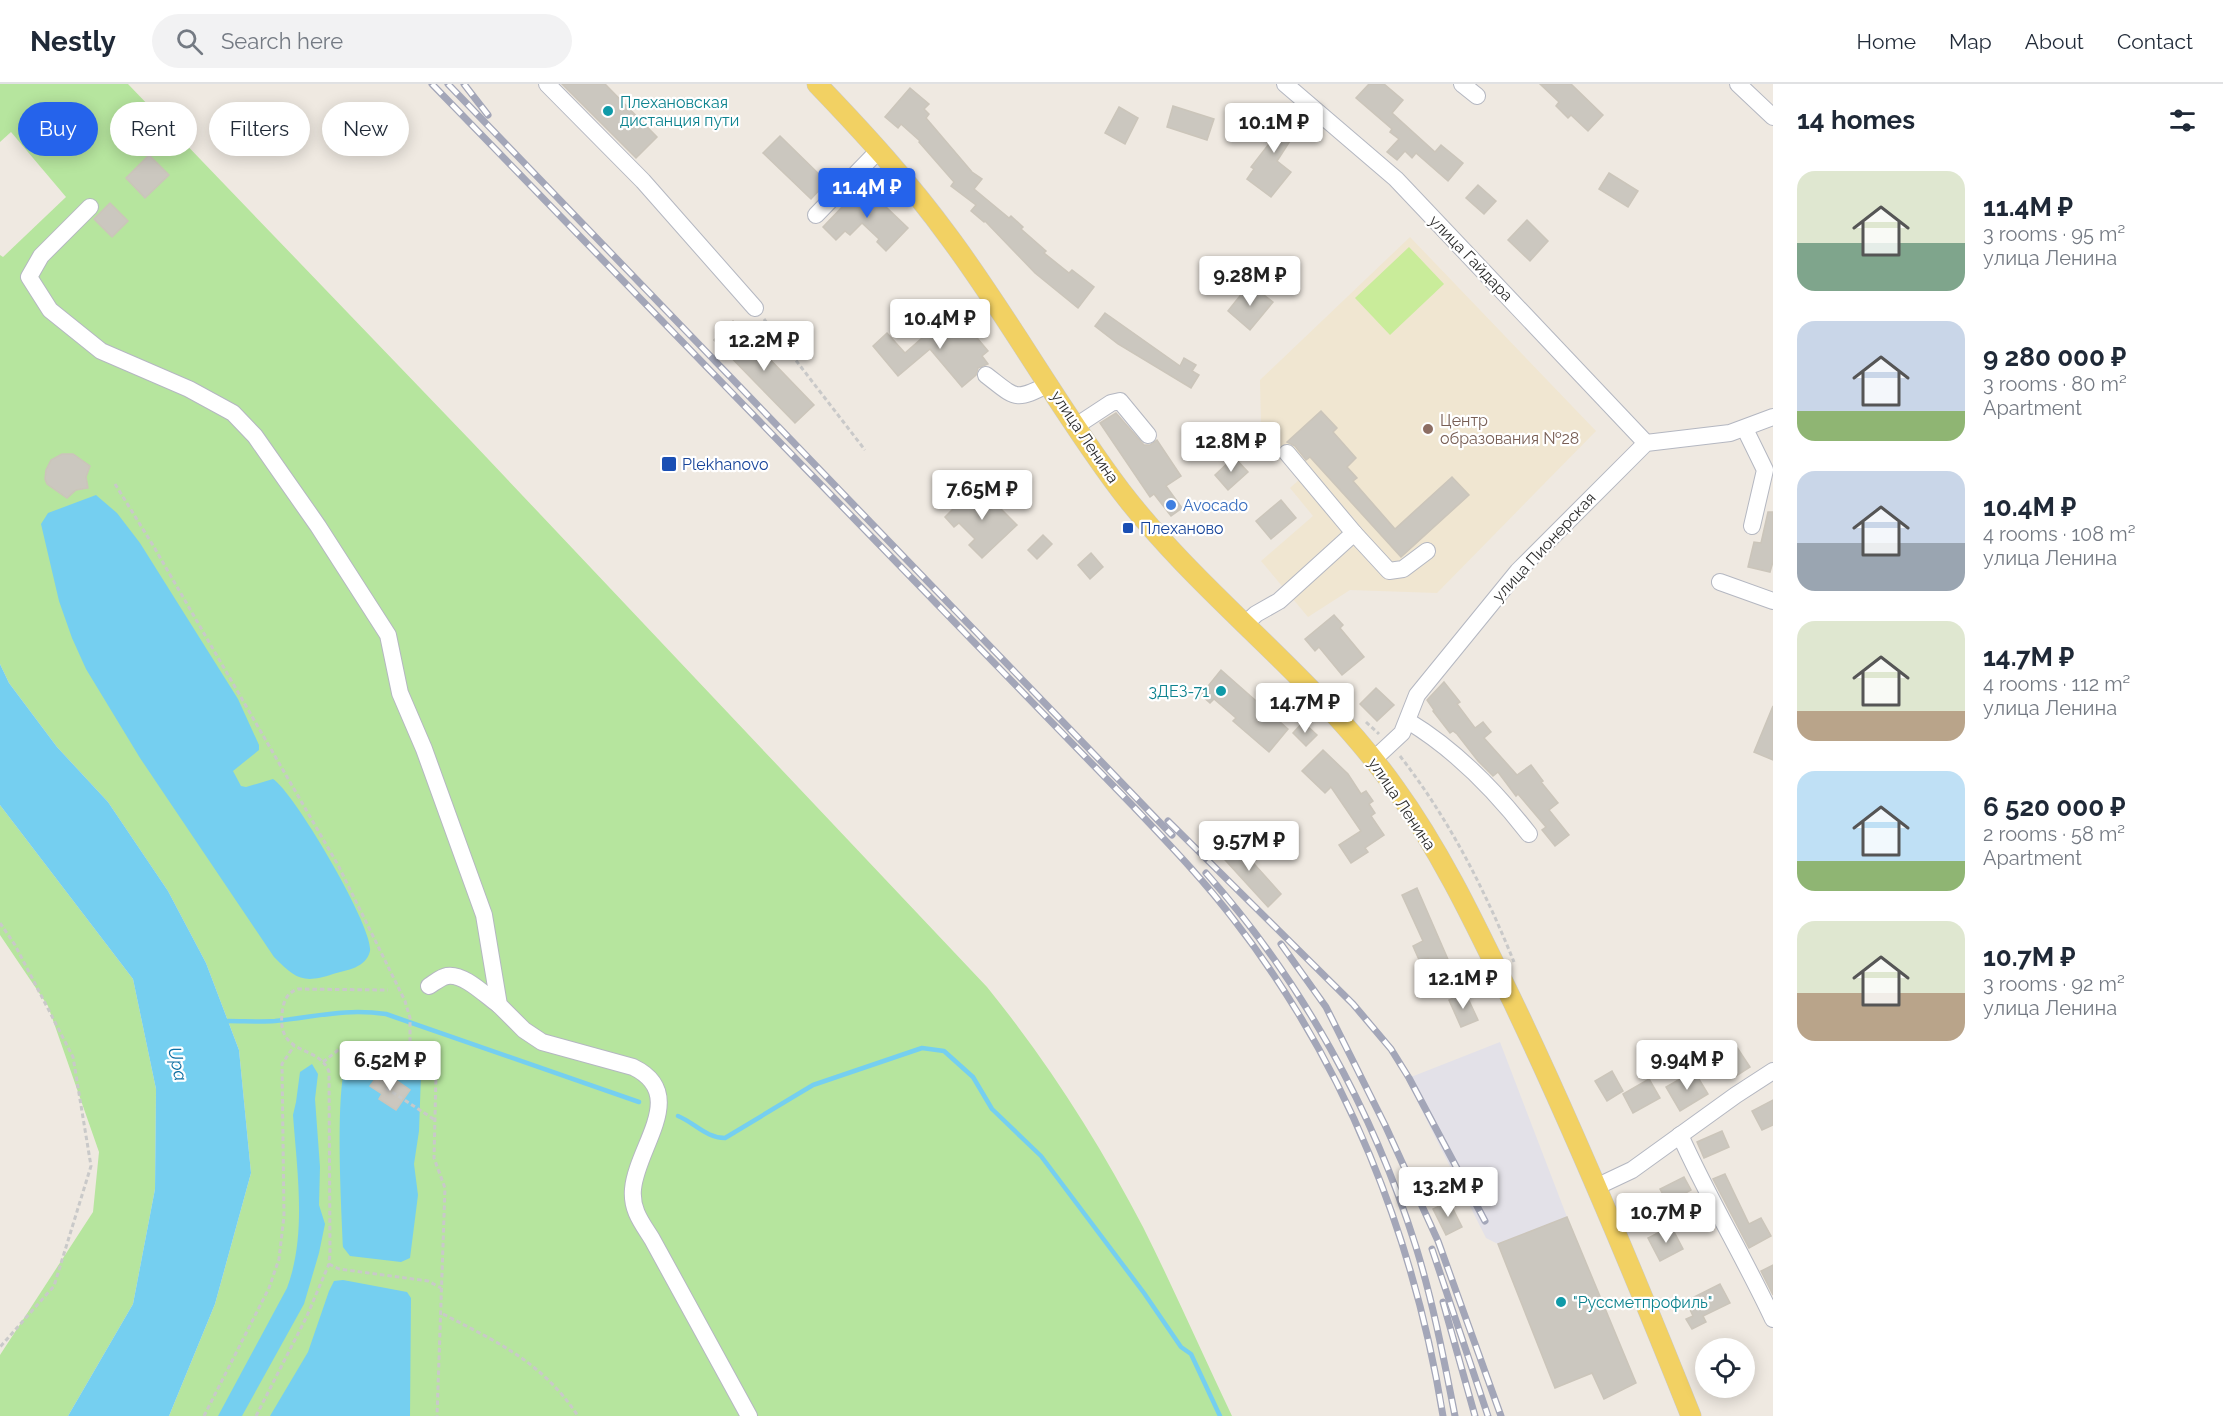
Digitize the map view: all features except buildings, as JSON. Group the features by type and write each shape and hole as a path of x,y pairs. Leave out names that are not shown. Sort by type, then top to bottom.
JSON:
{"main road":[{"name":"улица Ленина","path":"817,84 879,150 950,237 1076,426 1141,517 1244,625 1318,697 1395,788 1429,841 1470,915 1536,1052 1596,1187 1691,1416"}],"street":[{"path":"547,84 643,181 756,308"},
{"name":"улица Гайдара","path":"1285,84 1395,179 1646,443"},
{"path":"1462,84 1477,96"},
{"path":"1738,84 1773,117"},
{"path":"816,215 879,150"},
{"path":"90,207 41,255 29,277 50,310 101,351 189,389 233,413 255,436 324,536 388,635 400,693 424,749 484,915 499,1005"},
{"path":"986,375 1012,395 1017,396 1026,396 1049,384"},
{"path":"1076,426 1111,403 1120,401 1148,435"},
{"path":"1646,443 1720,435 1744,429 1773,417"},
{"path":"1744,429 1765,470 1752,525"},
{"name":"улица Пионерская","path":"1373,760 1402,734 1417,695 1518,571 1646,443"},
{"path":"1287,453 1353,533 1389,571 1403,570 1427,551"},
{"path":"1244,625 1256,614 1279,601 1353,533"},
{"path":"1720,582 1773,601"},
{"path":"1408,721 1435,737 1462,760 1529,834"},
{"path":"429,986 447,976 456,977 475,987 499,1005 524,1030 542,1042 633,1067 646,1074 656,1084 660,1103 657,1118 639,1163 633,1190 637,1216 652,1239 749,1416"},
{"path":"1596,1187 1632,1170 1773,1071"},
{"path":"1680,1135 1703,1186 1747,1264 1773,1319"}],"path":[{"path":"756,308 865,450"},
{"path":"115,484 166,567 338,865 405,1001 410,1018 410,1051"},
{"path":"1365,721 1420,781 1453,831 1492,909 1515,964"},
{"path":"0,923 15,945 73,1057 92,1166 54,1286 0,1347"},
{"path":"256,1416 306,1318 329,1264 328,1072 323,1062 316,1056 294,1046 286,1036 282,1021 284,1002 292,991 303,989 388,990"},
{"path":"323,1062 340,1048 380,1044 410,1051 424,1058 436,1074 434,1158 445,1188 437,1416"},
{"path":"204,1416 269,1288 279,1259 284,1216 282,1064 294,1046"},
{"path":"386,1088 435,1121"},
{"path":"329,1264 339,1269 428,1281 441,1288"},
{"path":"442,1314 500,1344 536,1367 558,1388 578,1416"}],"shaded area":[{"name":"Центр образования №28","path":"1410,237 1596,431 1437,593 1350,590 1308,617 1261,561 1313,516 1290,488 1301,478 1261,426 1260,380"},
{"path":"1500,1042 1567,1217 1498,1244 1486,1238 1406,1079"}],"green space":[{"path":"0,84 128,84 145,102 110,102 110,156 197,156 471,441 987,987 1051,1073 1126,1195 1232,1416 169,1416 215,1304 251,1173 239,1050 206,963 168,891 108,802 57,747 9,683 0,664 0,255 3,257 66,197 31,156 98,156 98,102 18,102 18,140 11,132 0,142"},
{"path":"1409,247 1444,284 1390,335 1355,298"},
{"path":"0,805 133,979 156,1089 155,1189 133,1304 68,1416 0,1416 0,1355 93,1212 99,1152 48,1006 0,935"}],"water":[{"path":"96,495 117,513 140,543 238,699 259,745 259,750 233,771 241,786 246,787 273,779 298,808 331,861 347,890 368,938 370,951 368,957 360,965 323,977 307,979 294,975 274,957 140,758 86,669 59,601 41,524 48,513"},
{"name":"Upa","path":"0,664 9,683 57,747 108,802 168,891 206,963 239,1050 251,1173 215,1304 169,1416 68,1416 133,1304 155,1189 156,1089 133,979 0,805"},
{"path":"368,1053 399,1056 412,1063 421,1075 419,1131 414,1164 418,1195 410,1258 401,1262 350,1256 343,1247 340,1177 342,1088 345,1068 350,1056"},
{"path":"312,1064 318,1074 315,1099 320,1167 319,1205 325,1224 319,1253 304,1304 242,1416 218,1416 287,1288 293,1268 299,1225 299,1203 293,1115 300,1072"},
{"path":"343,1280 407,1292 411,1298 410,1416 270,1416 308,1352 334,1281"}],"waterway":[{"path":"228,1021 275,1021 357,1012 386,1014 639,1102"},
{"path":"678,1116 712,1136 725,1138 813,1085 922,1048 944,1051 973,1077 992,1109 1041,1156 1144,1293 1181,1347 1191,1354 1220,1416"}],"railway":[{"path":"432,84 1132,805 1197,875 1234,920 1274,975 1310,1033 1342,1093 1370,1155 1394,1218 1414,1283 1443,1416"},
{"path":"448,84 1172,835"},
{"path":"464,84 488,115"},
{"path":"1168,821 1353,1004 1391,1049 1409,1078 1485,1221"},
{"path":"1206,873 1273,957 1303,1002 1356,1097 1399,1196 1416,1247 1438,1331 1455,1416"},
{"path":"1281,944 1326,1007 1385,1125 1438,1241 1501,1416"},
{"path":"1432,1249 1488,1416"},
{"path":"1443,1302 1475,1416"}],"place":[{"name":"Плехановская дистанция пути","path":"608,111"},
{"name":"Центр образования №28","path":"1428,429"},
{"name":"Plekhanovo","path":"669,464"},
{"name":"Avocado","path":"1171,505"},
{"name":"Плеханово","path":"1128,528"},
{"name":"3ДЕЗ-71","path":"1221,691"},
{"name":"\"Руссметпрофиль\"","path":"1561,1302"}]}
